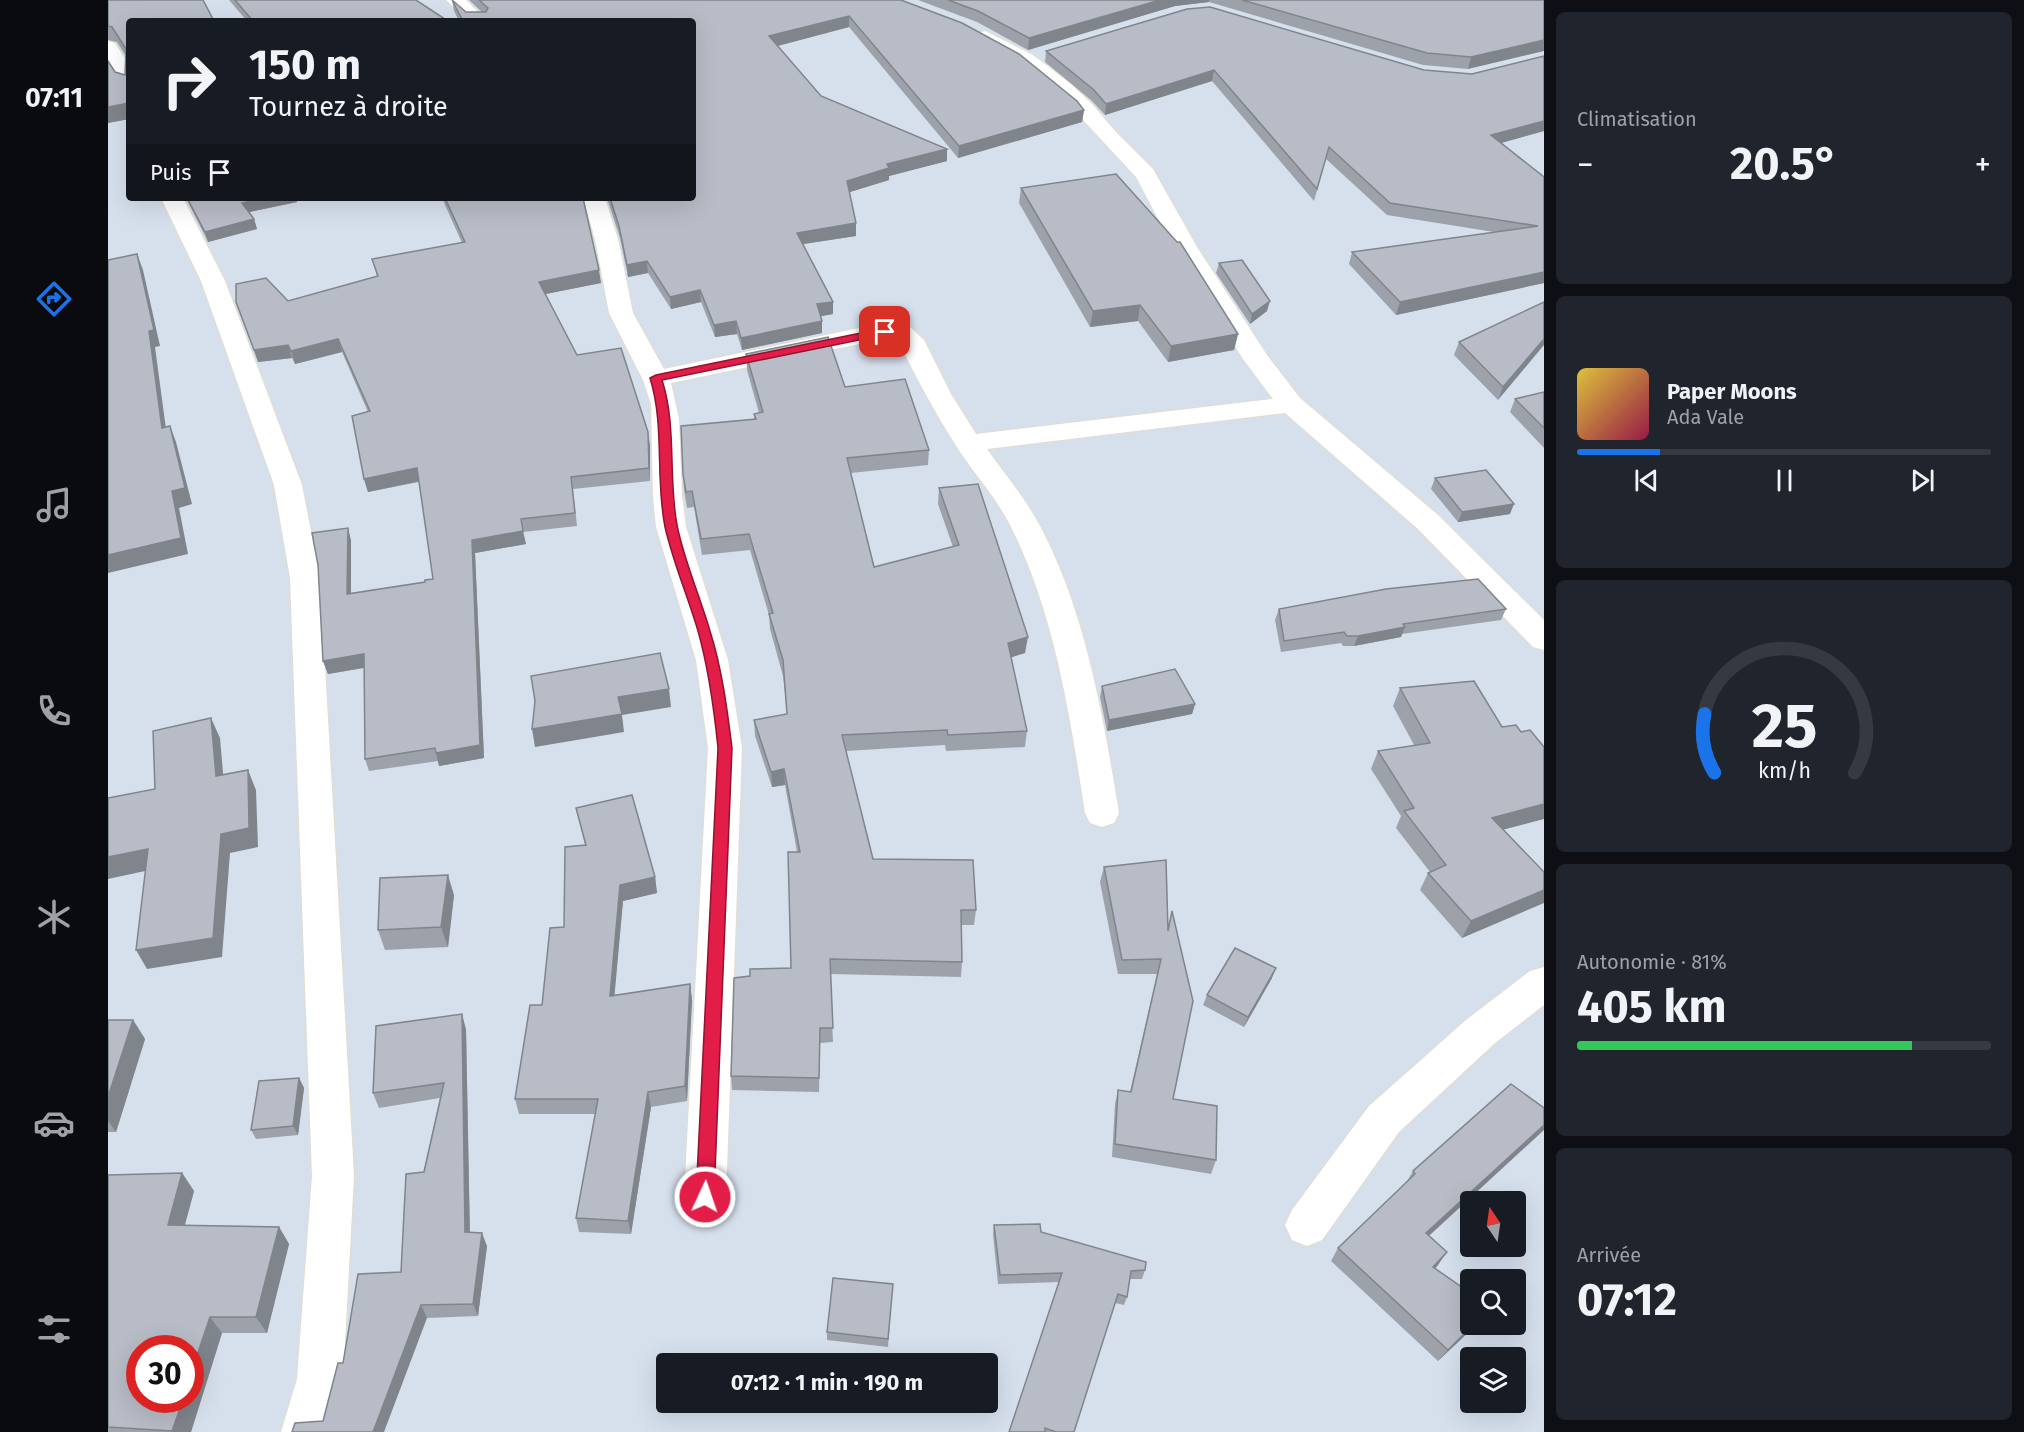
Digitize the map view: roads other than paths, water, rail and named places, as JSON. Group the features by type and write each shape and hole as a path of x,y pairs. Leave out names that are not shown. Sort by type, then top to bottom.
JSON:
{"street":[{"path":"455,0 476,18"},
{"path":"969,28 1026,59 1084,107 1108,137 1145,174 1161,207 1191,257 1256,359 1291,404 1428,522 1544,639"},
{"path":"108,47 126,77"},
{"path":"1026,59 1048,52"},
{"path":"173,201 213,281 288,485 305,578 333,1176 320,1379 305,1432"},
{"path":"595,201 601,215 620,308 656,378 663,402 665,489 672,528 705,633 719,688 725,748 705,1197"},
{"path":"656,378 864,335 901,332 911,340 968,443 1006,494 1026,527 1051,586 1086,713 1102,813"},
{"path":"968,443 1224,414 1291,404"},
{"path":"1307,1226 1384,1119 1480,1032 1544,982"}]}
